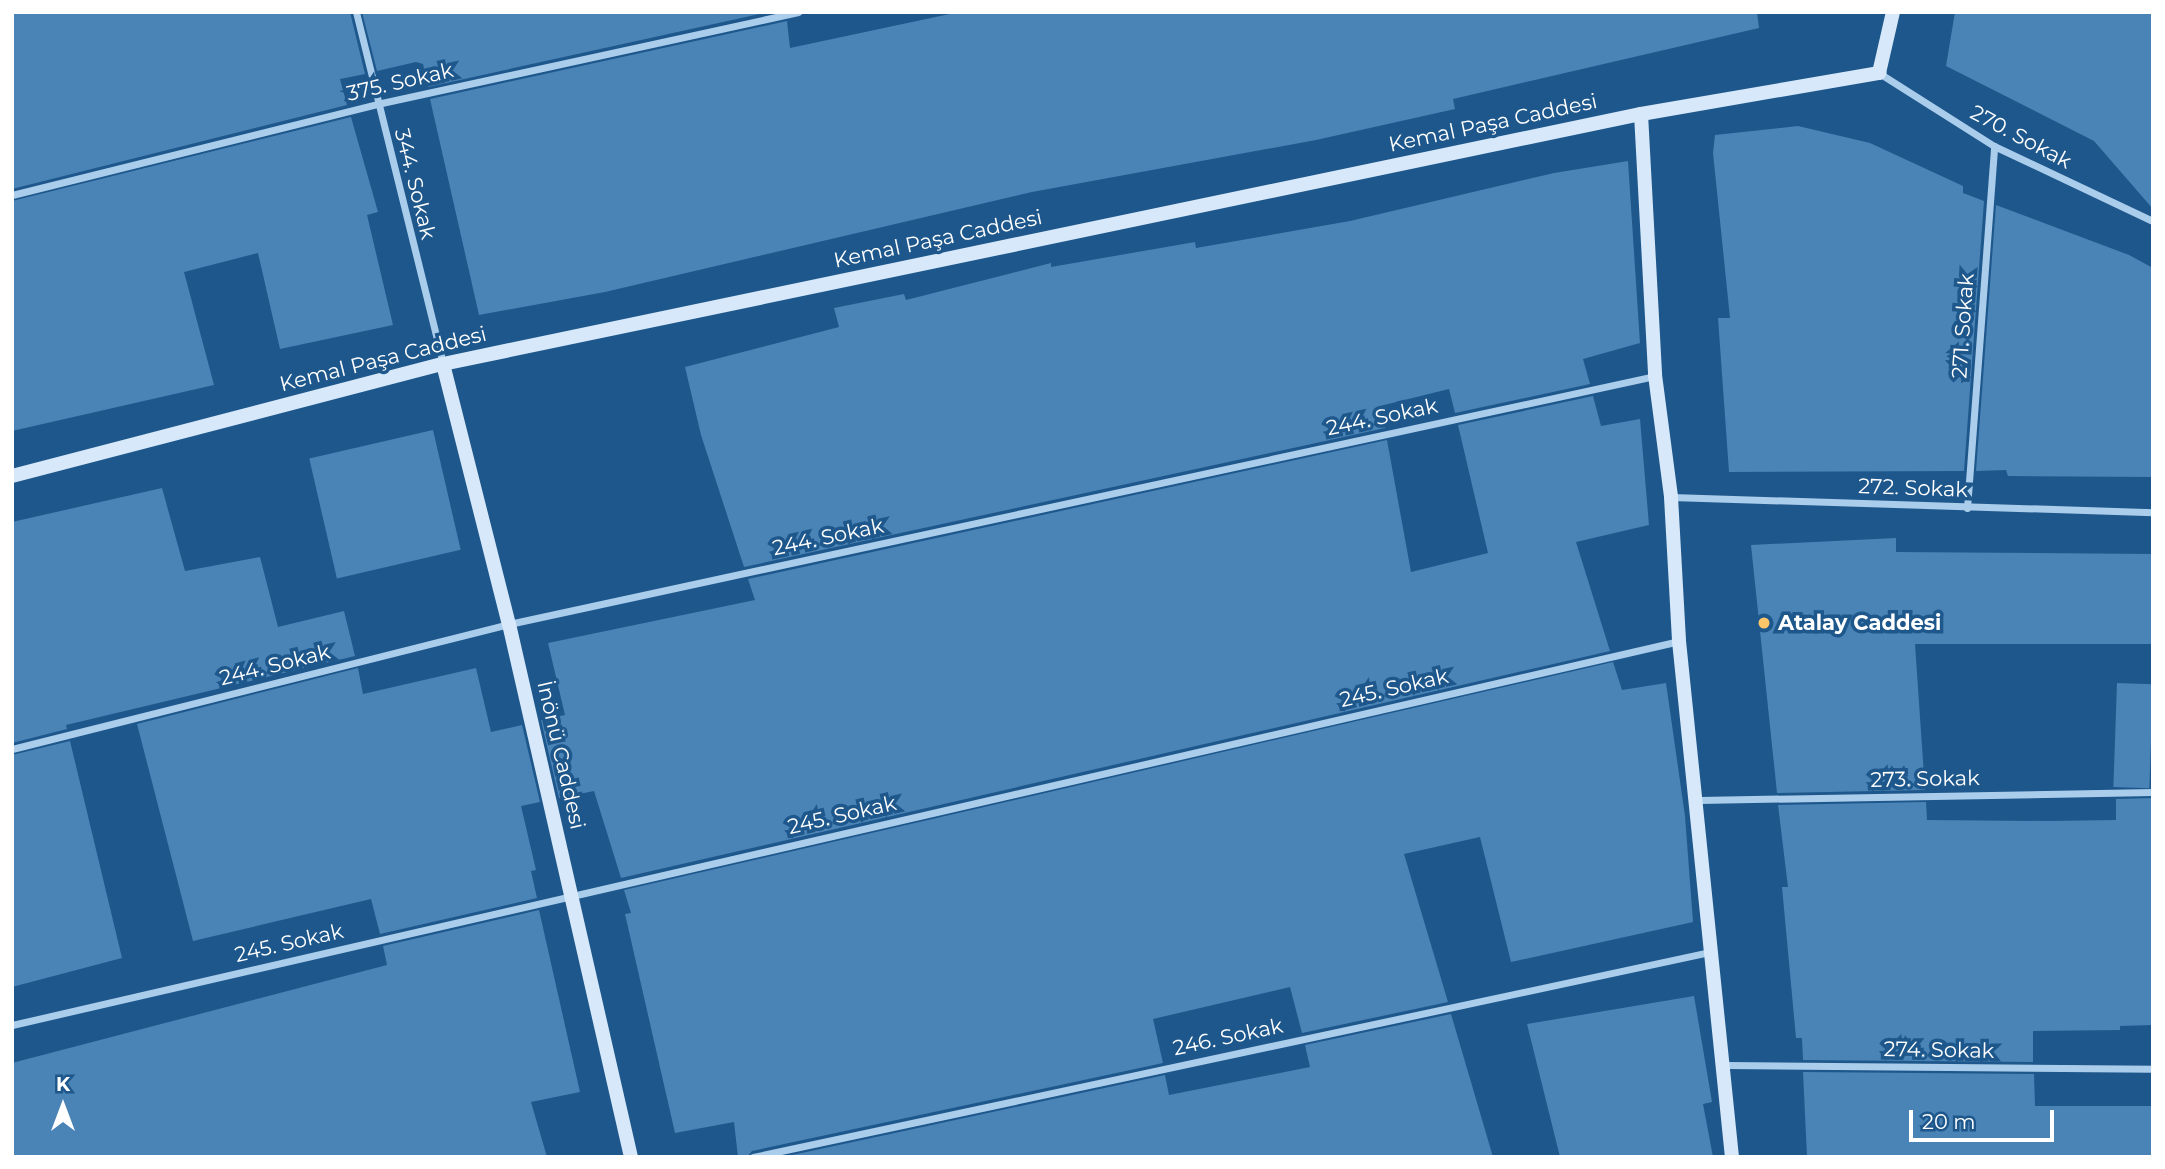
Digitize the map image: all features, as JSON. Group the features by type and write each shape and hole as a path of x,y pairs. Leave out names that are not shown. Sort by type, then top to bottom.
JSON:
{"street":[{"name":"344. Sokak","path":"356,12 443,364"},
{"name":"375. Sokak","path":"12,195 377,104 798,12"},
{"path":"1879,74 1893,12"},
{"name":"Kemal Paşa Caddesi","path":"12,476 443,364 1641,114 1879,74"},
{"name":"270. Sokak","path":"1879,74 1994,146 2153,221"},
{"path":"1641,114 1655,376 1671,497 1679,641 1699,800 1711,952 1726,1065 1732,1157"},
{"name":"271. Sokak","path":"1967,508 1994,146"},
{"name":"İnönü Caddesi","path":"443,364 509,624 631,1157"},
{"name":"244. Sokak","path":"12,749 509,624 1655,376"},
{"name":"272. Sokak","path":"1671,497 2153,512"},
{"name":"245. Sokak","path":"12,1025 1679,641"},
{"name":"273. Sokak","path":"1699,800 2153,792"},
{"name":"246. Sokak","path":"753,1157 1711,952"},
{"name":"274. Sokak","path":"1726,1065 2153,1069"}],"building":[{"path":"12,12 350,12 365,74 340,79 347,105 12,189"},
{"path":"362,12 768,12 428,87 423,64 416,62 377,71"},
{"path":"959,12 1757,12 1759,28 1453,99 1455,109 1316,140 1032,192 605,292 479,315 430,99 787,21 790,48"},
{"path":"1955,12 2153,12 2153,209 2094,141 1946,66"},
{"path":"351,117 378,212 367,215 393,325 280,349 258,253 184,272 214,385 12,431 12,201"},
{"path":"1798,126 1870,143 1963,186 1963,193 1984,201 1964,471 1729,472 1718,318 1730,318 1713,153 1715,135"},
{"path":"1628,161 1640,343 1583,359 1590,384 1455,413 1449,389 1380,406 1385,428 744,567 701,435 685,367 839,327 834,308 904,294 906,300 1051,263 1051,267 1195,242 1196,248 1350,221 1554,173"},
{"path":"1996,205 2129,255 2153,268 2153,477 2008,476 2006,470 1976,471"},
{"path":"1593,396 1601,426 1640,419 1649,525 1576,542 1610,651 621,878 594,791 559,798 541,720 565,715 548,643 755,600 748,579 1387,440 1411,572 1488,553 1458,425"},
{"path":"433,430 461,550 337,578 309,459"},
{"path":"162,488 185,571 260,557 278,627 344,611 355,656 66,725 67,729 12,743 12,522"},
{"path":"1896,538 1896,552 2153,554 2153,644 1915,644 1925,790 1777,793 1751,545"},
{"path":"1613,662 1622,690 1666,683 1685,816 1693,922 1511,962 1480,837 1404,854 1448,1002 1302,1033 1290,987 1153,1019 1163,1063 752,1151 747,1157 738,1157 734,1122 675,1133 625,914 631,913 624,890"},
{"path":"358,668 363,694 476,668 491,732 522,725 540,802 521,806 536,870 531,871 537,898 380,934 371,899 193,941 137,724"},
{"path":"2117,683 2153,684 2149,788 2113,787"},
{"path":"70,741 122,958 12,987 12,755"},
{"path":"2153,798 2153,1025 2120,1026 2120,1030 2033,1031 2033,1062 1803,1060 1802,1038 1796,1038 1782,887 1788,887 1778,805 1926,802 1927,820 2116,820 2116,799"},
{"path":"539,910 580,1092 531,1102 547,1157 12,1157 12,1063 387,965 383,946"},
{"path":"1694,996 1712,1102 1703,1104 1713,1157 1560,1157 1527,1024"},
{"path":"1451,1014 1493,1157 783,1157 1165,1075 1169,1095 1310,1067 1305,1045"},
{"path":"1803,1072 2034,1074 2035,1106 2153,1106 2153,1157 1807,1157"}],"place":[{"name":"Atalay Caddesi","path":"1764,623"}]}
